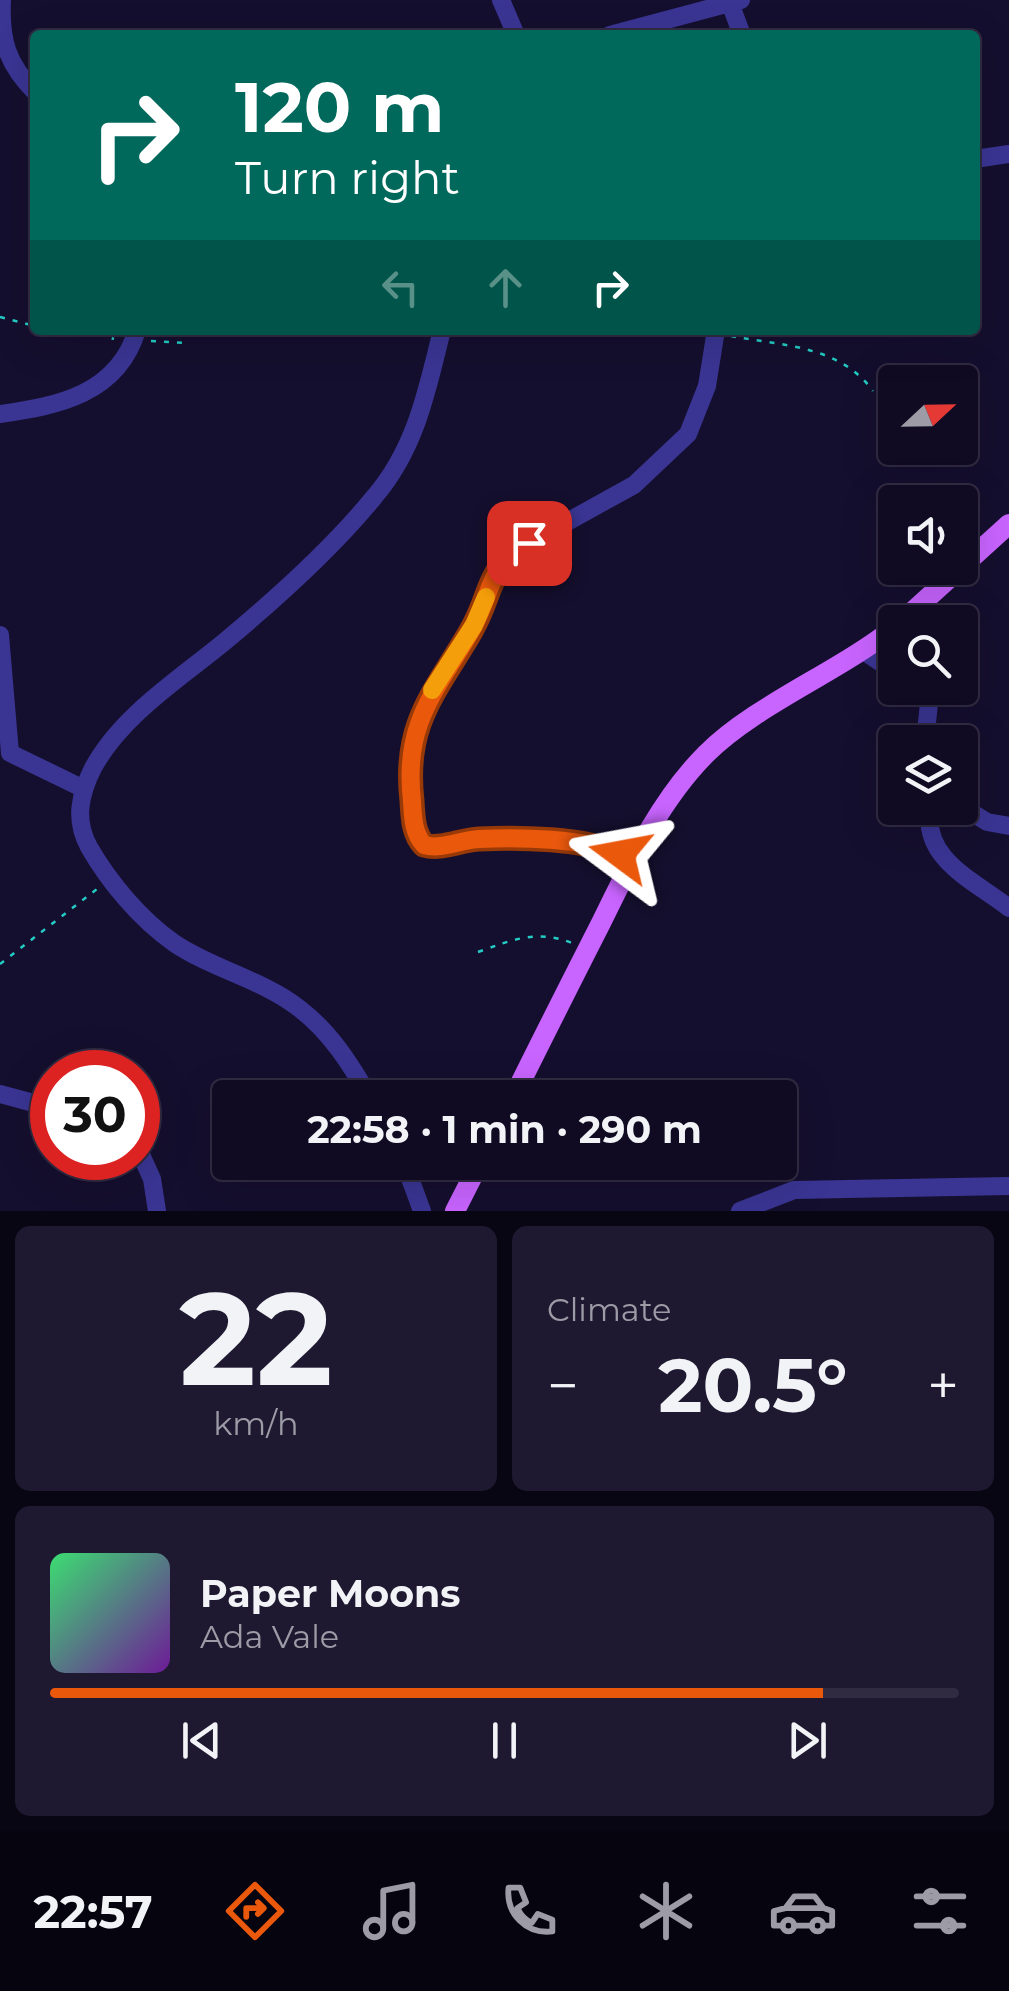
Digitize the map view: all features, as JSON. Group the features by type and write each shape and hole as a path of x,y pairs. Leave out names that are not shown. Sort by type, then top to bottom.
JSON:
{"main road":[{"path":"920,605 1009,524"},
{"path":"521,1080 630,864 683,780 705,755 743,724 878,641"},
{"path":"456,1211 471,1180"}],"street":[{"path":"2,0 4,51 14,71 30,87"},
{"path":"501,0 514,30"},
{"path":"629,30 736,1 741,30"},
{"path":"980,157 1009,154"},
{"path":"0,414 50,408 100,384 118,367 134,335"},
{"path":"359,1080 335,1043 302,1010 256,980 174,943 110,879 86,841 79,814 95,764 125,726 231,636 376,496 410,441 441,335"},
{"path":"630,864 610,850 578,843 480,839 424,845 415,831 410,754 429,694 474,625 495,570 529,543 634,484 679,444 703,398 714,335"},
{"path":"0,635 5,752 84,790"},
{"path":"865,652 878,661"},
{"path":"978,816 1009,826"},
{"path":"931,825 932,836 952,866 1009,908"},
{"path":"0,1094 30,1102"},
{"path":"152,1180 157,1211"},
{"path":"411,1180 422,1211"},
{"path":"740,1211 794,1190 1009,1186"}],"path":[{"path":"0,317 30,325"},
{"path":"732,335 822,351 862,376 873,391"},
{"path":"0,964 110,879"},
{"path":"478,952 524,936 550,934 587,950"}],"slow traffic":[{"path":"432,690 465,642 486,597"}],"route":[{"path":"529,543 495,570 465,642 429,694 410,754 415,831 419,841 432,847 480,839 578,843 620,854"}]}
